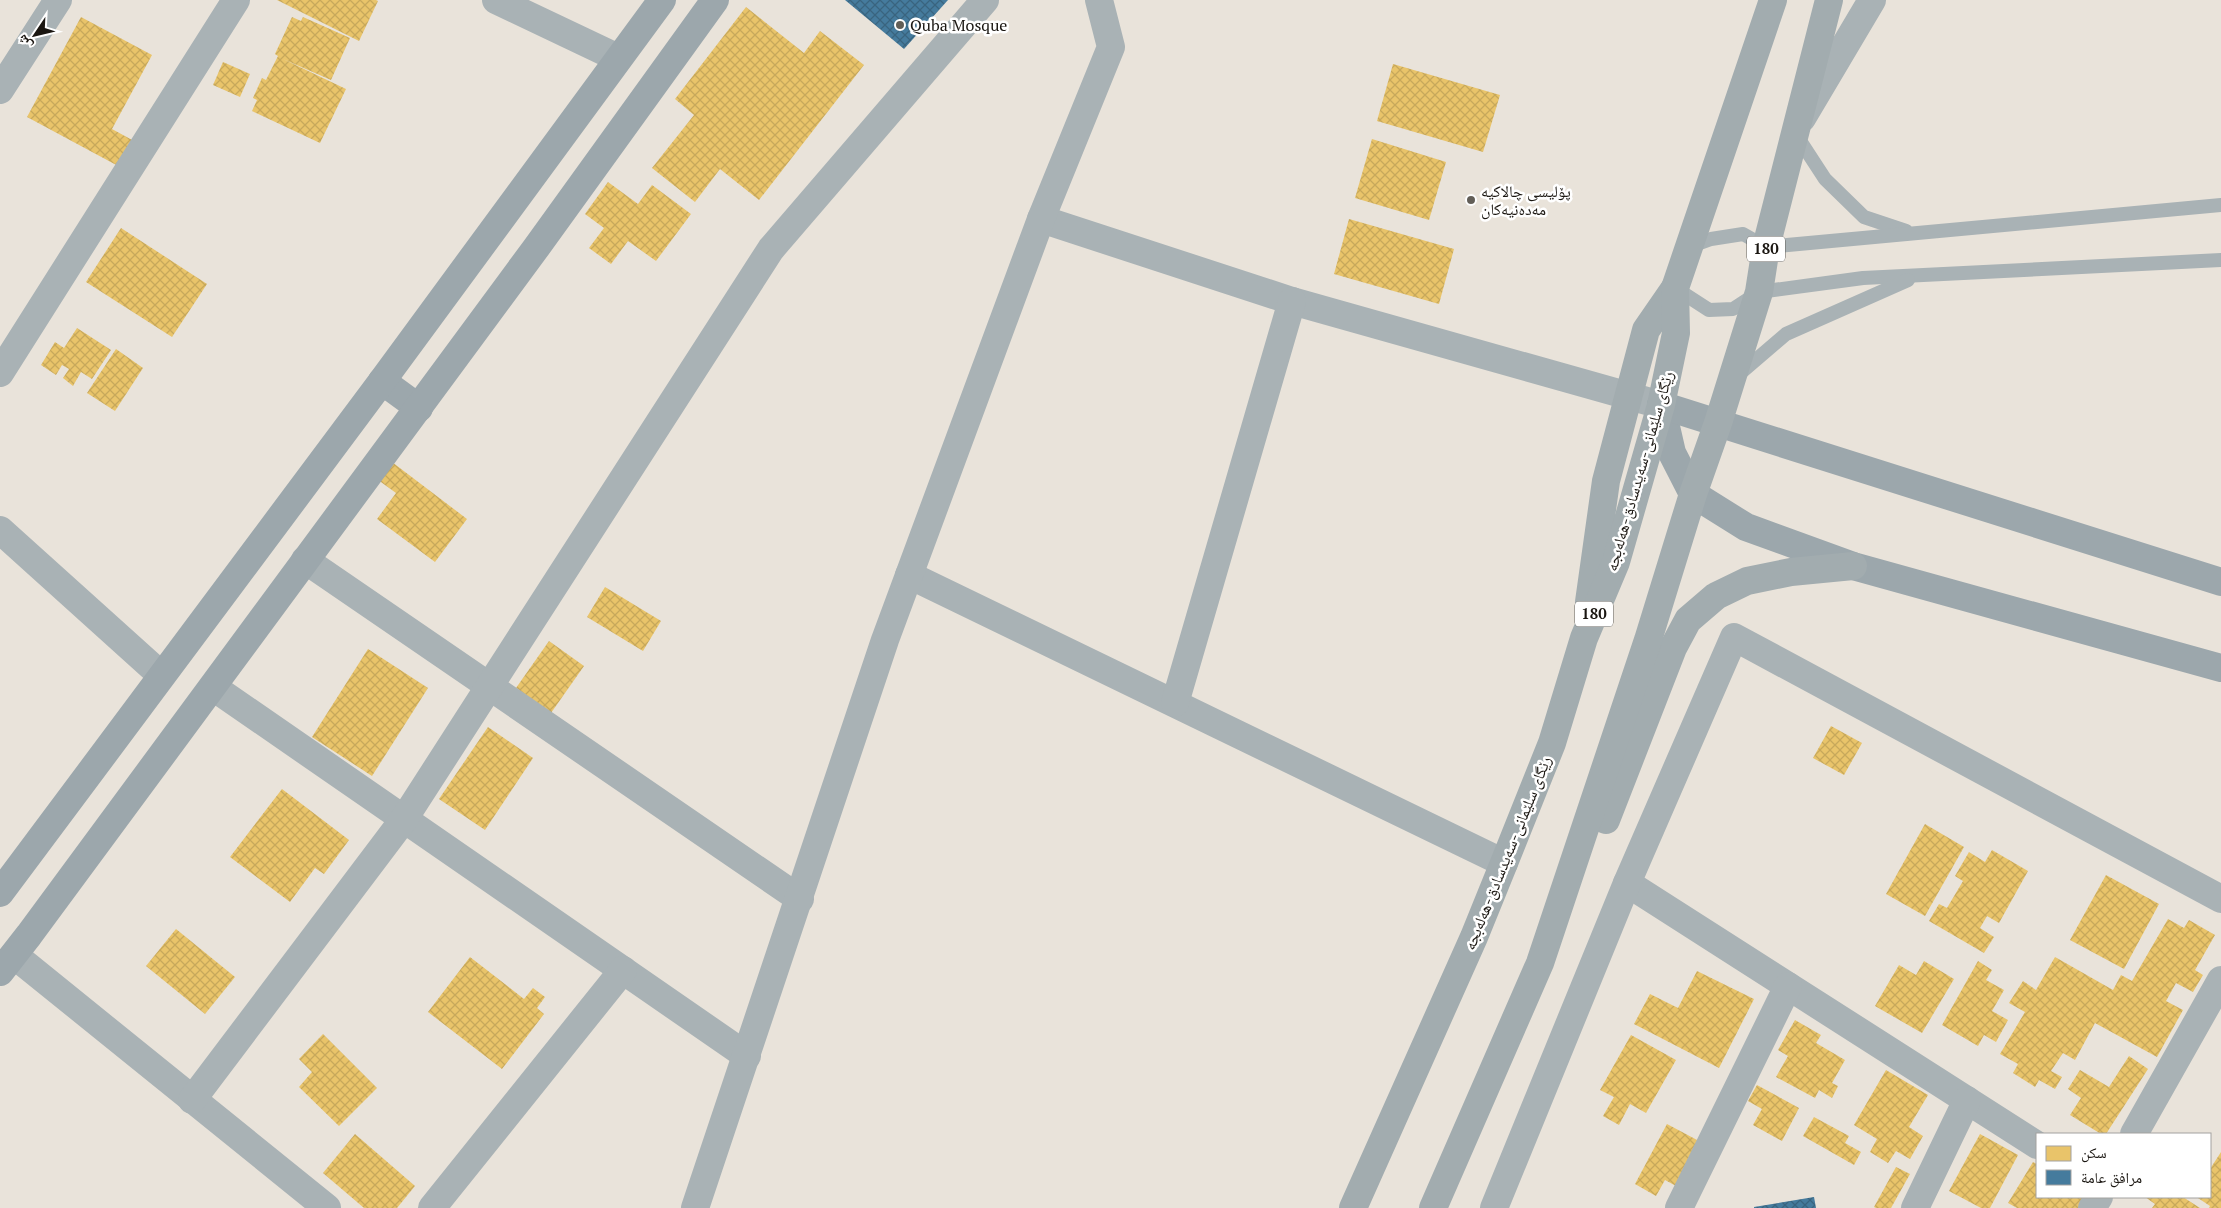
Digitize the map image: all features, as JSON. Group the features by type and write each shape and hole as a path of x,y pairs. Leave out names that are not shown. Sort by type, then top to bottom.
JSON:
{"highway":[{"name":"رێگای سلێمانی-سەیدسادق-هەلەبجە","path":"1353,1208 1474,937 1552,744 1584,638 1616,562 1661,405 1676,333 1675,288 1773,0"},
{"name":"180","path":"1432,1208 1540,963 1648,640 1759,292 1766,247 1829,0"},
{"path":"1584,638 1606,481 1646,330 1675,288"},
{"path":"1560,902 1602,831 1673,648 1688,620 1716,596 1747,581 1791,572 1853,566"}],"street":[{"path":"0,90 58,0"},
{"path":"0,373 236,0"},
{"path":"496,0 618,58"},
{"path":"0,893 382,381 662,0"},
{"path":"327,1208 192,1100 7,964 419,408 715,0"},
{"path":"192,1100 404,819 771,249 985,0"},
{"path":"695,1208 800,899 885,640 1041,219 1111,47 1099,0"},
{"path":"1794,132 1872,0"},
{"path":"1041,219 1292,301 1661,405 2221,582"},
{"path":"1175,703 1292,301"},
{"path":"382,381 419,408"},
{"path":"1661,405 1672,452 1693,494 1746,527 1853,566 2221,668"},
{"path":"0,530 161,675"},
{"path":"305,560 800,899"},
{"path":"909,575 1504,863"},
{"path":"1494,1208 1627,882 1734,637 2221,899"},
{"path":"213,687 747,1056"},
{"path":"1627,882 2036,1144"},
{"path":"432,1208 623,970"},
{"path":"2135,1133 2221,980"},
{"path":"1679,1208 1788,986"},
{"path":"1915,1208 1967,1100"}],"lane":[{"path":"1794,132 1825,179 1864,217 1911,233"},
{"path":"1688,248 1711,239 1743,234 1766,247 2221,205"},
{"path":"1675,288 1709,310 1733,308 1759,292 1863,278 2221,260"},
{"path":"1732,380 1786,334 1918,275"}],"building: سكن":[{"path":"277,0 376,0 378,1 359,41"},
{"path":"746,7 804,53 820,31 864,65 759,200 720,169 695,202 652,168 694,115 675,99"},
{"path":"81,17 152,55 112,129 134,141 120,167 27,117"},
{"path":"292,17 301,21 303,17 350,38 331,80 283,59 346,89 320,143 252,111 257,100 253,98 262,78 266,80 278,56 275,54"},
{"path":"223,62 250,74 240,97 213,85"},
{"path":"1393,64 1500,95 1483,152 1377,121"},
{"path":"1372,139 1446,162 1429,220 1355,198"},
{"path":"608,182 638,204 652,185 691,214 656,261 628,241 611,264 589,248 604,228 585,214"},
{"path":"1349,219 1454,249 1439,304 1334,274"},
{"path":"121,228 207,284 172,337 86,282"},
{"path":"77,328 111,350 92,379 81,372 73,386 63,378 69,369 62,365 56,375 41,365 55,342 64,348"},
{"path":"116,349 143,368 115,411 87,393"},
{"path":"388,459 467,519 435,562 377,519 396,493 374,477"},
{"path":"605,587 661,621 643,651 587,617"},
{"path":"549,641 584,666 551,713 516,688"},
{"path":"368,649 428,688 372,776 312,737"},
{"path":"1831,726 1862,743 1844,775 1813,758"},
{"path":"488,727 533,758 485,830 439,799"},
{"path":"282,789 349,840 324,874 315,868 290,902 230,857"},
{"path":"1925,824 1964,847 1925,916 1886,894"},
{"path":"1992,850 2028,871 1999,923 1987,916 1980,928 1994,937 1984,953 1929,921 1939,904 1947,908 1963,881 1955,876 1969,852 1985,862"},
{"path":"2106,875 2159,904 2124,969 2070,940"},
{"path":"2168,919 2184,928 2189,920 2215,935 2195,970 2203,975 2193,992 2176,983 2166,1001 2183,1010 2157,1057 2095,1023 2075,1060 2063,1053 2051,1071 2062,1077 2055,1089 2039,1080 2035,1087 2013,1073 2018,1064 2000,1054 2025,1012 2009,1003 2023,981 2036,990 2055,957 2113,990 2121,975 2132,981"},
{"path":"176,929 235,977 205,1014 146,966"},
{"path":"470,957 524,999 533,988 545,997 537,1008 544,1014 502,1069 428,1012"},
{"path":"1924,961 1954,979 1922,1033 1875,1006 1899,965 1916,975"},
{"path":"1978,961 1992,970 1986,980 2004,990 1992,1011 2008,1020 1996,1042 1984,1035 1978,1046 1942,1025"},
{"path":"1697,971 1754,999 1719,1068 1634,1024 1650,994 1678,1008"},
{"path":"1795,1020 1821,1035 1816,1043 1845,1060 1832,1083 1838,1086 1832,1098 1819,1090 1815,1098 1776,1077 1788,1056 1778,1050"},
{"path":"323,1034 377,1088 339,1126 299,1087 312,1072 299,1059"},
{"path":"1631,1035 1676,1060 1646,1113 1630,1104 1619,1125 1603,1116 1614,1097 1600,1090"},
{"path":"2129,1056 2148,1069 2107,1133 2099,1133 2070,1115 2081,1098 2068,1089 2080,1070 2109,1087"},
{"path":"1886,1070 1928,1095 1909,1127 1923,1136 1910,1159 1896,1151 1888,1163 1870,1152 1877,1139 1854,1125"},
{"path":"1757,1085 1799,1108 1782,1141 1753,1125 1762,1109 1748,1101"},
{"path":"1814,1117 1849,1136 1845,1143 1861,1152 1854,1165 1803,1136"},
{"path":"1667,1124 1699,1141 1676,1186 1665,1180 1656,1196 1635,1184"},
{"path":"355,1134 415,1186 397,1208 364,1208 323,1173"},
{"path":"1980,1134 2018,1155 1990,1208 1981,1208 1949,1191"},
{"path":"2221,1152 2221,1208 2209,1208 2210,1206 2198,1198 2211,1198 2211,1167"},
{"path":"2033,1162 2036,1164 2036,1198 2085,1198 2079,1208 2017,1208 2008,1203"},
{"path":"1896,1167 1910,1174 1891,1208 1874,1207"},
{"path":"2146,1198 2185,1198 2200,1208 2152,1208 2155,1204"}],"building: مرافق عامة":[{"name":"Quba Mosque","path":"845,0 948,0 904,49"},
{"path":"1814,1197 1816,1208 1754,1208 1754,1207"}],"place":[{"name":"Quba Mosque","path":"900,25"},
{"name":"پۆلیسی چالاکیە مەدەنیەکان","path":"1471,200"}]}
